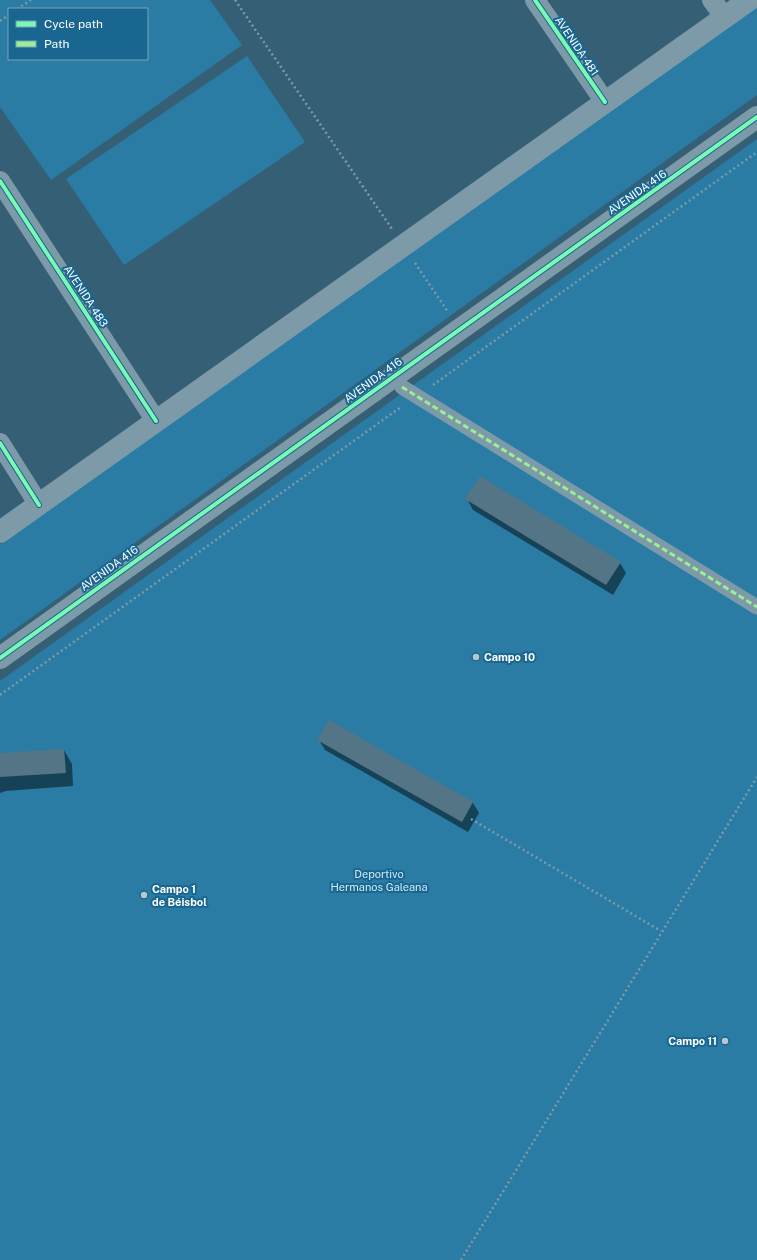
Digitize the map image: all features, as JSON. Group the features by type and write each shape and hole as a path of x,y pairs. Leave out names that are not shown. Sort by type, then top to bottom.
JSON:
{"street":[{"name":"AVENIDA 481","path":"536,0 604,102"},
{"path":"712,0 725,18"},
{"path":"0,532 749,0"},
{"name":"AVENIDA 416","path":"0,658 757,117"},
{"name":"AVENIDA 483","path":"0,181 156,421"},
{"path":"402,387 757,607"},
{"path":"0,443 39,505"}],"path":[{"path":"19,8 31,0"},
{"path":"235,0 460,328"},
{"path":"0,695 757,152"},
{"path":"461,1260 757,777"},
{"path":"471,819 662,931"}],"green space":[{"path":"0,0 210,0 242,45 51,180 0,107"},
{"path":"757,1 757,95 0,640 0,544"},
{"path":"247,56 305,142 124,265 66,179"},
{"name":"Deportivo Hermanos Galeana","path":"757,139 757,1260 0,1260 0,681"}],"building":[{"path":"480,476 621,562 606,585 465,499"},
{"path":"329,720 473,802 462,822 317,740"},
{"path":"64,749 66,773 0,777 0,753"}],"marked path":[{"path":"402,387 757,607"}],"cycle path":[{"path":"535,0 605,102"},
{"path":"0,658 757,117"},
{"path":"0,181 156,421"},
{"path":"0,443 39,505"}],"place":[{"name":"Campo 10","path":"476,657"},
{"name":"Campo 1 de Béisbol","path":"144,895"},
{"name":"Campo 11","path":"725,1041"}]}
